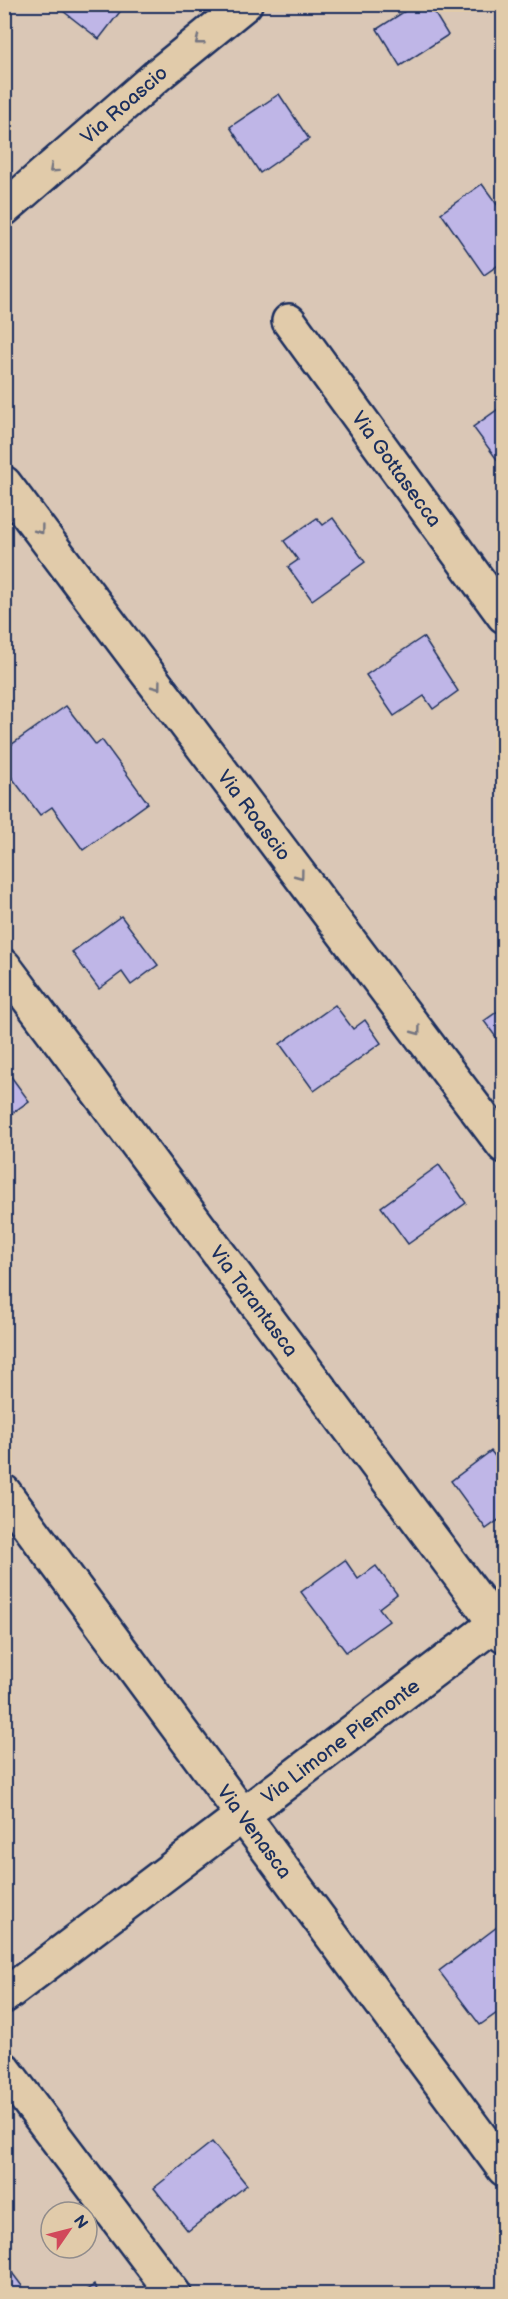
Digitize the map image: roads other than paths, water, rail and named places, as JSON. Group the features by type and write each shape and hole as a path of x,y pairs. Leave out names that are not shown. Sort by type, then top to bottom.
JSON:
{"street":[{"name":"Via Roascio","path":"4,209 159,74 245,4"},
{"name":"Via Gottasecca","path":"289,321 504,616"},
{"name":"Via Roascio","path":"10,501 504,1146"},
{"name":"Via Tarantasca","path":"4,966 501,1625"},
{"name":"Via Venasca","path":"4,1492 504,2169"},
{"name":"Via Limone Piemonte","path":"4,1996 244,1814 501,1625"},
{"path":"4,2069 174,2295"}]}
